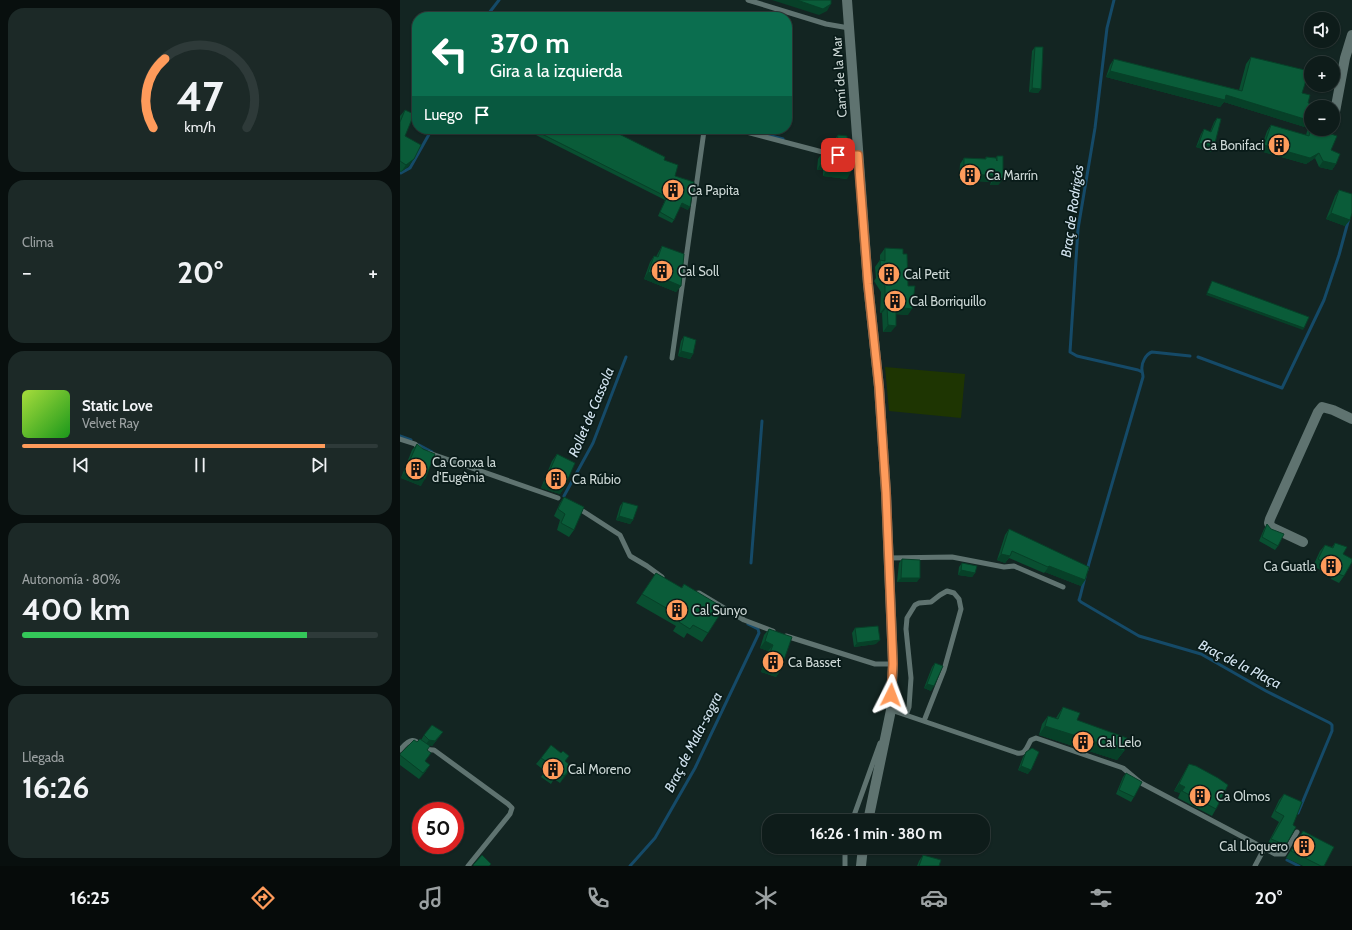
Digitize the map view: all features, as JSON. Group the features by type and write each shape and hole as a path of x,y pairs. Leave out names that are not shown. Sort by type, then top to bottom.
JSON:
{"main road":[{"name":"Camí de la Mar","path":"846,0 856,155 879,387 893,664 891,710 869,814"},
{"path":"1337,100 1345,58 1352,35"},
{"path":"1304,542 1271,527 1269,523 1270,519 1318,412 1322,407 1352,419"},
{"path":"861,866 862,854"}],"lane":[{"path":"748,0 787,12"},
{"path":"792,14 826,24 849,28"},
{"path":"672,358 704,134"},
{"path":"755,134 834,154"},
{"path":"400,439 415,444 420,450 558,498"},
{"path":"572,504 620,535 630,556 669,582"},
{"path":"888,558 952,557 1004,567 1014,566 1063,587"},
{"path":"906,715 909,706 911,678 906,629 907,618 915,605 919,603 931,602 947,591 954,593 959,598 961,609 944,670 924,721"},
{"path":"689,595 699,593 751,623 798,640 875,664 893,664"},
{"path":"891,710 1016,753 1024,752 1031,740 1036,738 1123,768 1141,783 1275,854 1284,854 1296,832"},
{"path":"854,814 887,727"},
{"path":"400,750 406,742 415,740 428,751 434,750 512,808 510,814 468,866"},
{"path":"1254,866 1264,849"},
{"path":"845,854 845,866"}],"green space":[{"path":"885,367 965,374 961,418 889,411"}],"building":[{"path":"797,0 831,0 831,4 823,9"},
{"path":"1035,47 1043,47 1041,89 1032,88"},
{"path":"1251,57 1304,70 1304,87 1302,93 1310,95 1309,100 1304,100 1304,119 1226,95 1225,100 1110,71 1114,59 1242,91"},
{"path":"405,110 412,113 412,119 405,136 421,145 414,159 406,165 400,161 400,122"},
{"path":"1217,118 1221,119 1214,147 1199,143 1204,129 1211,132"},
{"path":"1271,125 1304,135 1304,136 1337,136 1331,150 1340,154 1336,164 1323,161 1319,153 1310,158 1264,145"},
{"path":"542,134 619,134 665,157 664,160 678,165 675,176 694,182 690,207 682,203 674,220 660,212 667,197"},
{"path":"838,135 847,136 848,147 833,146 834,142 837,142"},
{"path":"822,153 851,153 851,172 827,170 828,164 821,163"},
{"path":"997,156 1003,156 1003,179 995,179 995,176 964,173 964,158 986,159 986,157 996,158 997,161"},
{"path":"1339,190 1352,194 1352,213 1350,220 1331,213"},
{"name":"Cal Soll","path":"662,246 684,254 681,286 648,272 654,256 658,257"},
{"path":"885,248 903,249 903,254 907,254 908,286 915,286 912,309 896,307 896,326 888,325 887,307 885,307 885,286 879,274 881,274 880,260 885,261"},
{"path":"1212,281 1309,317 1304,328 1207,293"},
{"path":"684,336 696,340 693,354 681,351"},
{"name":"Ca Conxa la d'Eugènia","path":"417,444 423,449 435,454 425,479 405,471"},
{"name":"Ca Rúbio","path":"557,454 575,463 564,488 545,481"},
{"path":"564,497 584,507 574,530 561,523 565,514 558,509"},
{"path":"623,502 638,506 633,520 619,516"},
{"path":"1267,524 1271,529 1284,534 1278,546 1262,537"},
{"path":"1009,529 1089,567 1085,580 1049,566 1048,567 1012,551 1010,556 1001,554"},
{"name":"Ca Guatla","path":"1335,543 1347,547 1343,554 1352,559 1352,562 1344,576 1335,573 1336,570 1318,559 1325,545 1333,548"},
{"path":"902,559 920,560 920,578 901,578"},
{"path":"962,563 977,566 975,573 961,570"},
{"name":"Cal Sunyo","path":"656,573 682,588 684,584 724,608 708,633 693,625 690,629 679,622 682,617 642,594"},
{"path":"878,626 880,640 857,643 855,628"},
{"name":"Ca Basset","path":"769,629 792,637 780,671 765,665 773,645 765,641"},
{"path":"935,663 943,666 934,686 927,684"},
{"path":"1063,707 1080,713 1077,720 1127,738 1124,751 1045,726 1048,716 1058,719"},
{"path":"432,725 443,732 435,741 429,740 424,735"},
{"path":"420,739 430,746 427,750 431,753 425,761 430,765 423,773 400,755 414,740 417,742"},
{"path":"551,745 561,753 563,751 569,756 565,761 572,767 564,776 559,773 555,777 546,771 550,764 541,758"},
{"path":"1032,748 1039,752 1031,770 1021,766 1026,752"},
{"name":"Ca Olmos","path":"1189,764 1196,766 1228,785 1216,809 1182,791 1185,787 1179,784"},
{"path":"1126,773 1142,782 1134,797 1119,790"},
{"path":"1284,794 1302,802 1293,825 1296,827 1287,843 1281,843 1271,839 1284,816 1275,811"},
{"name":"Cal Lloquero","path":"1303,831 1334,847 1324,866 1321,866 1291,851"},
{"path":"482,855 491,864 489,866 474,866 473,865"},
{"path":"923,855 941,860 939,866 919,866"}],"waterway":[{"path":"490,12 499,0"},
{"name":"Braç de Rodrigós","path":"1114,0 1107,28 1095,128 1078,229 1070,352 1077,356 1142,372"},
{"path":"401,173 410,168 429,134"},
{"name":"Braç de Mala-sogra","path":"764,134 783,139"},
{"path":"1198,357 1282,388 1324,300 1339,255 1349,218"},
{"name":"Braç de la Plaça","path":"1087,570 1143,377 1142,365 1144,359 1152,352 1190,356"},
{"name":"Rollet de Cassola","path":"564,496 593,443 626,357"},
{"name":"Braç de Mala-sogra","path":"751,563 762,421"},
{"name":"Rollet de Cassola","path":"400,436 411,440"},
{"name":"Rollet de Cassola","path":"419,445 432,452"},
{"name":"Braç de la Plaça","path":"1085,577 1079,600 1081,602 1139,636 1201,654 1266,691 1332,725 1332,731 1298,813"},
{"name":"Braç de Mala-sogra","path":"630,866 655,838 695,768 759,633 758,629 748,624"},
{"name":"Braç de la Plaça","path":"1287,860 1299,866"}],"place":[{"name":"Ca Bonifaci","path":"1279,145"},
{"name":"Ca Marrín","path":"970,175"},
{"name":"Ca Papita","path":"673,190"},
{"name":"Cal Soll","path":"662,271"},
{"name":"Cal Petit","path":"889,274"},
{"name":"Cal Borriquillo","path":"895,301"},
{"name":"Ca Conxa la d'Eugènia","path":"416,469"},
{"name":"Ca Rúbio","path":"556,479"},
{"name":"Ca Guatla","path":"1331,566"},
{"name":"Cal Sunyo","path":"677,610"},
{"name":"Ca Basset","path":"773,662"},
{"name":"Cal Lelo","path":"1083,742"},
{"name":"Cal Moreno","path":"553,769"},
{"name":"Ca Olmos","path":"1200,796"},
{"name":"Cal Lloquero","path":"1304,846"}],"route":[{"path":"838,155 858,155 868,284 879,387 885,478 893,664 891,695"}]}
